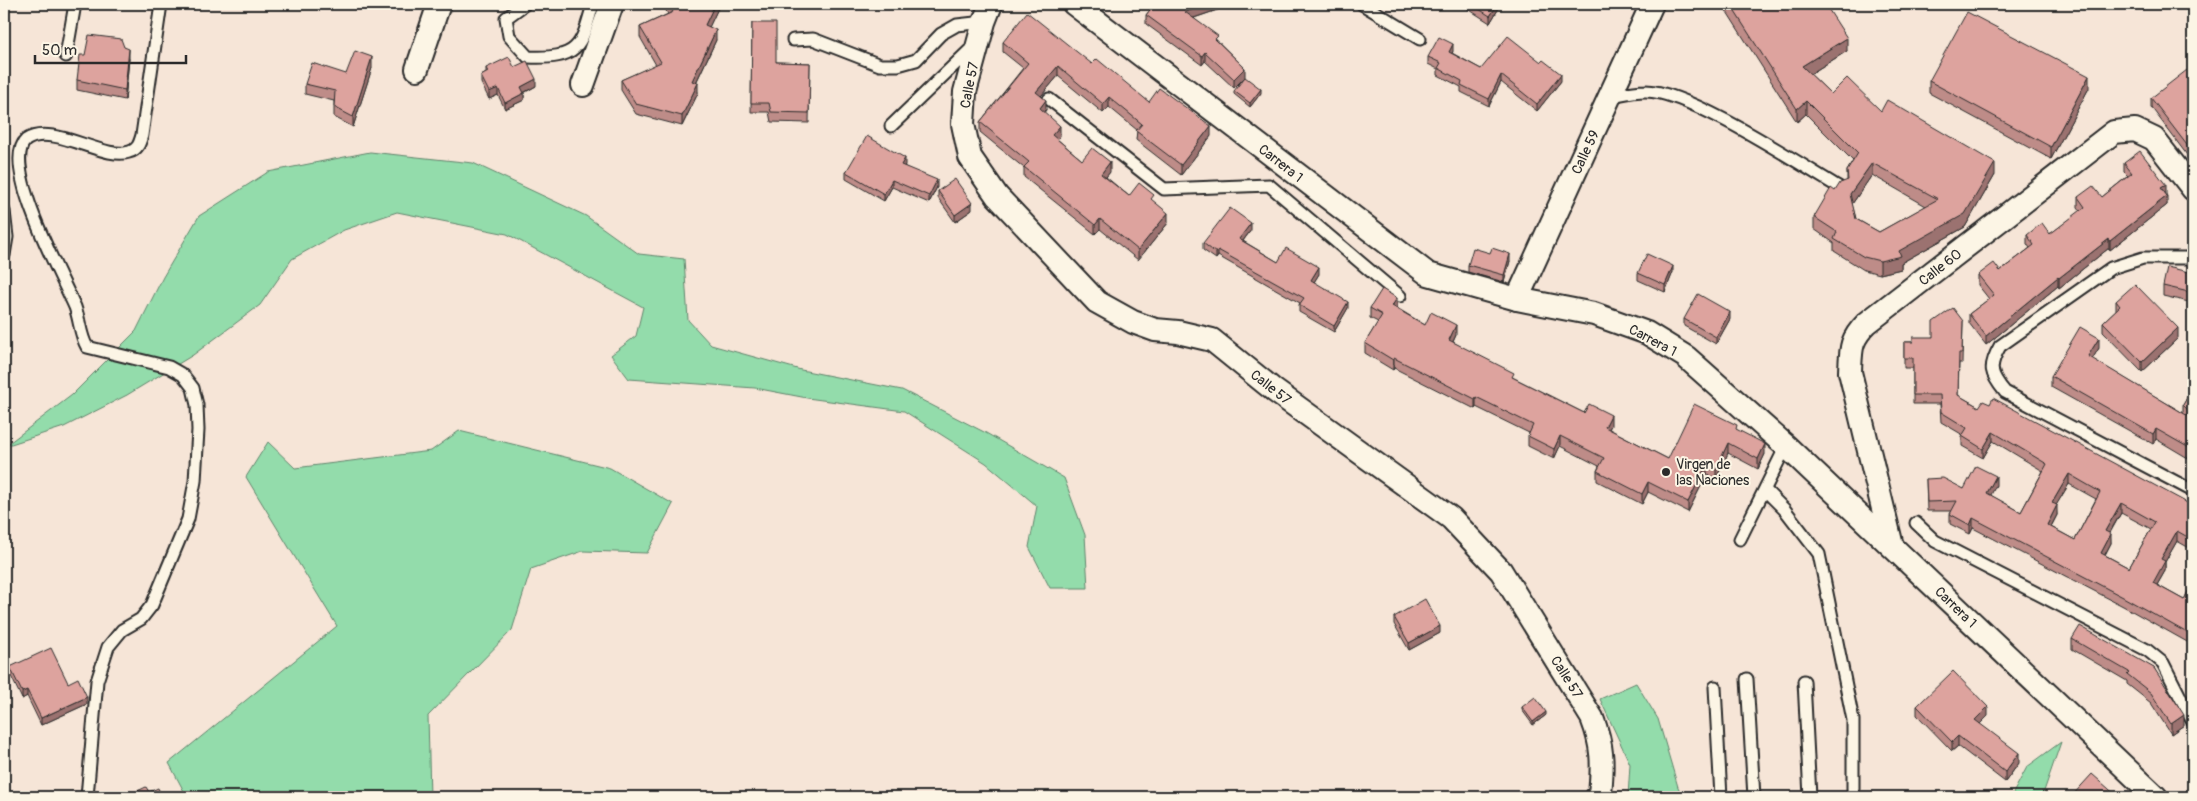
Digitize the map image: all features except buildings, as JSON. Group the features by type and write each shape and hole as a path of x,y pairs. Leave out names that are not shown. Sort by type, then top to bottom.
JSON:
{"street":[{"path":"417,69 439,4"},
{"path":"583,85 612,4"},
{"name":"Carrera 1","path":"1074,4 1428,274 1517,299 1594,314 1647,333 1686,358 1786,446 2156,797"},
{"name":"Calle 59","path":"1517,299 1652,4"},
{"name":"Calle 57","path":"985,22 965,92 963,124 970,157 997,196 1097,302 1133,322 1155,330 1178,332 1212,340 1274,391 1452,518 1502,571 1592,718 1600,740 1603,765 1600,794 1597,797"},
{"name":"Calle 60","path":"1892,546 1850,372 1850,353 1854,336 1867,323 2114,132 2135,130 2154,139 2193,189"}],"lane":[{"path":"66,56 75,4"},
{"path":"87,797 97,681 108,647 122,630 141,618 152,605 188,519 196,481 197,405 193,388 183,375 169,367 87,347 83,340 76,310 57,268 28,216 17,173 16,160 18,149 25,141 36,135 50,136 116,152 129,153 138,146 142,135 162,4"},
{"path":"525,4 506,18 509,36 528,57 544,58 566,55 584,38 594,4"},
{"path":"1362,4 1420,39"},
{"path":"793,40 813,39 880,65 898,65 916,60 941,34 957,25 985,22"},
{"path":"891,126 985,22"},
{"path":"1611,96 1646,91 1676,98 1754,137 1842,189"},
{"path":"1049,99 1164,189 1269,185 1400,296"},
{"path":"1269,185 1283,165"},
{"path":"4,211 8,237 4,255"},
{"path":"2193,258 2142,258 2111,268 2000,346 1991,362 1994,379 2005,392 2193,491"},
{"path":"1740,539 1766,491 1786,446"},
{"path":"1766,491 1785,510 1819,554 1853,720 1853,797"},
{"path":"1916,523 1935,541 2147,650 2163,663 2193,722"},
{"path":"1747,679 1754,797"},
{"path":"1804,681 1810,797"},
{"path":"1715,687 1721,797"}],"green space":[{"path":"370,152 473,163 586,216 639,254 684,259 688,320 711,345 801,370 902,390 986,433 1064,478 1085,535 1088,588 1050,588 1029,547 1037,506 986,463 904,411 807,398 755,388 629,379 611,355 636,336 643,307 507,234 397,212 344,230 292,259 260,305 193,355 127,395 64,427 5,446 72,395 136,331 163,277 199,216 268,172"},
{"path":"459,431 610,468 673,504 647,553 583,551 531,569 512,630 428,716 430,797 187,797 169,763 337,626 246,477 268,442 295,468 431,451"},
{"path":"1636,683 1658,719 1678,787 1683,797 1628,797 1630,764 1600,699"},
{"path":"2061,742 2042,797 2011,797 2027,767"}],"place":[{"name":"Virgen de las Naciones","path":"1666,472"}]}
